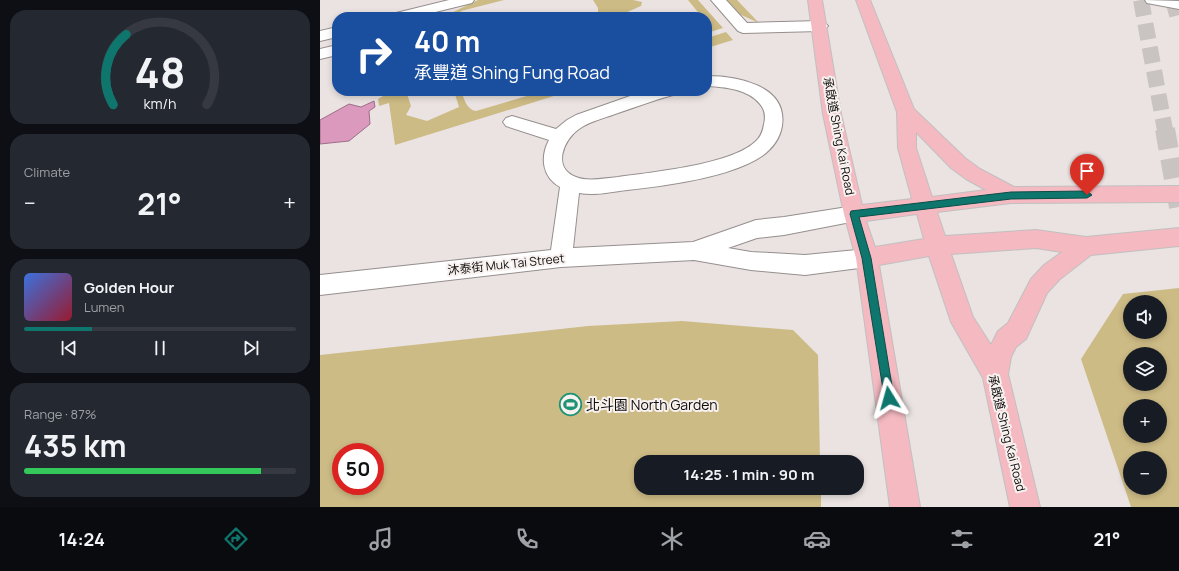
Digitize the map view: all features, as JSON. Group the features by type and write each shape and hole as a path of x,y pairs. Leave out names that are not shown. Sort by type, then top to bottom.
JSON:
{"main road":[{"name":"承啟道 Shing Kai Road","path":"815,0 832,114 854,214 867,258 905,507"},
{"name":"承啟道 Shing Kai Road","path":"863,0 906,112 907,148 937,246 963,322 995,374 1025,507"},
{"path":"906,112 958,163 973,174 1011,195"},
{"path":"854,214 1011,195 1179,194"},
{"path":"867,258 937,246 1036,239 1086,246 1179,237"},
{"path":"995,374 999,356 1008,339 1017,331 1039,286 1052,272 1086,246"}],"street":[{"path":"418,12 467,0"},
{"path":"718,0 743,28 820,26"},
{"path":"1152,0 1179,5"},
{"path":"320,36 332,33"},
{"path":"320,54 332,51"},
{"path":"652,96 580,120 572,125 559,137 553,148 552,160 557,173 562,179 570,184 586,187 649,181 713,168 753,154 767,141 774,125 773,110 769,103 756,91 727,82 712,81"},
{"path":"512,122 559,137"},
{"path":"560,258 570,184"},
{"name":"沐泰街 Muk Tai Street","path":"694,251 756,229 784,226 854,214"},
{"name":"沐泰街 Muk Tai Street","path":"320,285 560,258 694,251 751,261 805,265 867,258"}],"shaded area":[{"path":"478,0 504,0 461,12 453,12"},
{"path":"593,0 633,0 642,2 641,6 627,12 598,12 598,8"},
{"path":"688,0 698,0 709,12 698,12"},
{"path":"725,0 737,0 759,23 737,13"},
{"path":"712,16 723,28 712,31"},
{"path":"726,32 733,40 712,46 712,36"},
{"path":"383,96 408,96 411,106 406,115 427,121 459,107 456,96 463,96 470,109 476,111 527,96 554,96 395,145 389,103 379,106 378,99"},
{"path":"374,101 375,107 369,111 370,124 349,141 320,144 320,120 349,104 361,107"},
{"path":"1179,288 1179,507 1131,507 1127,495 1167,495 1167,451 1123,451 1123,483 1081,359 1123,294"},
{"name":"北斗園 North Garden","path":"682,321 793,330 818,355 820,455 634,455 634,495 821,495 821,507 320,507 320,355 588,326"}],"tunnel":[{"path":"1141,0 1165,130"},
{"path":"1173,0 1179,22"},
{"path":"1165,129 1179,207"}],"place":[{"name":"北斗園 North Garden","path":"570,404"}],"route":[{"path":"889,398 867,258 854,214 1011,195 1087,195"}]}
